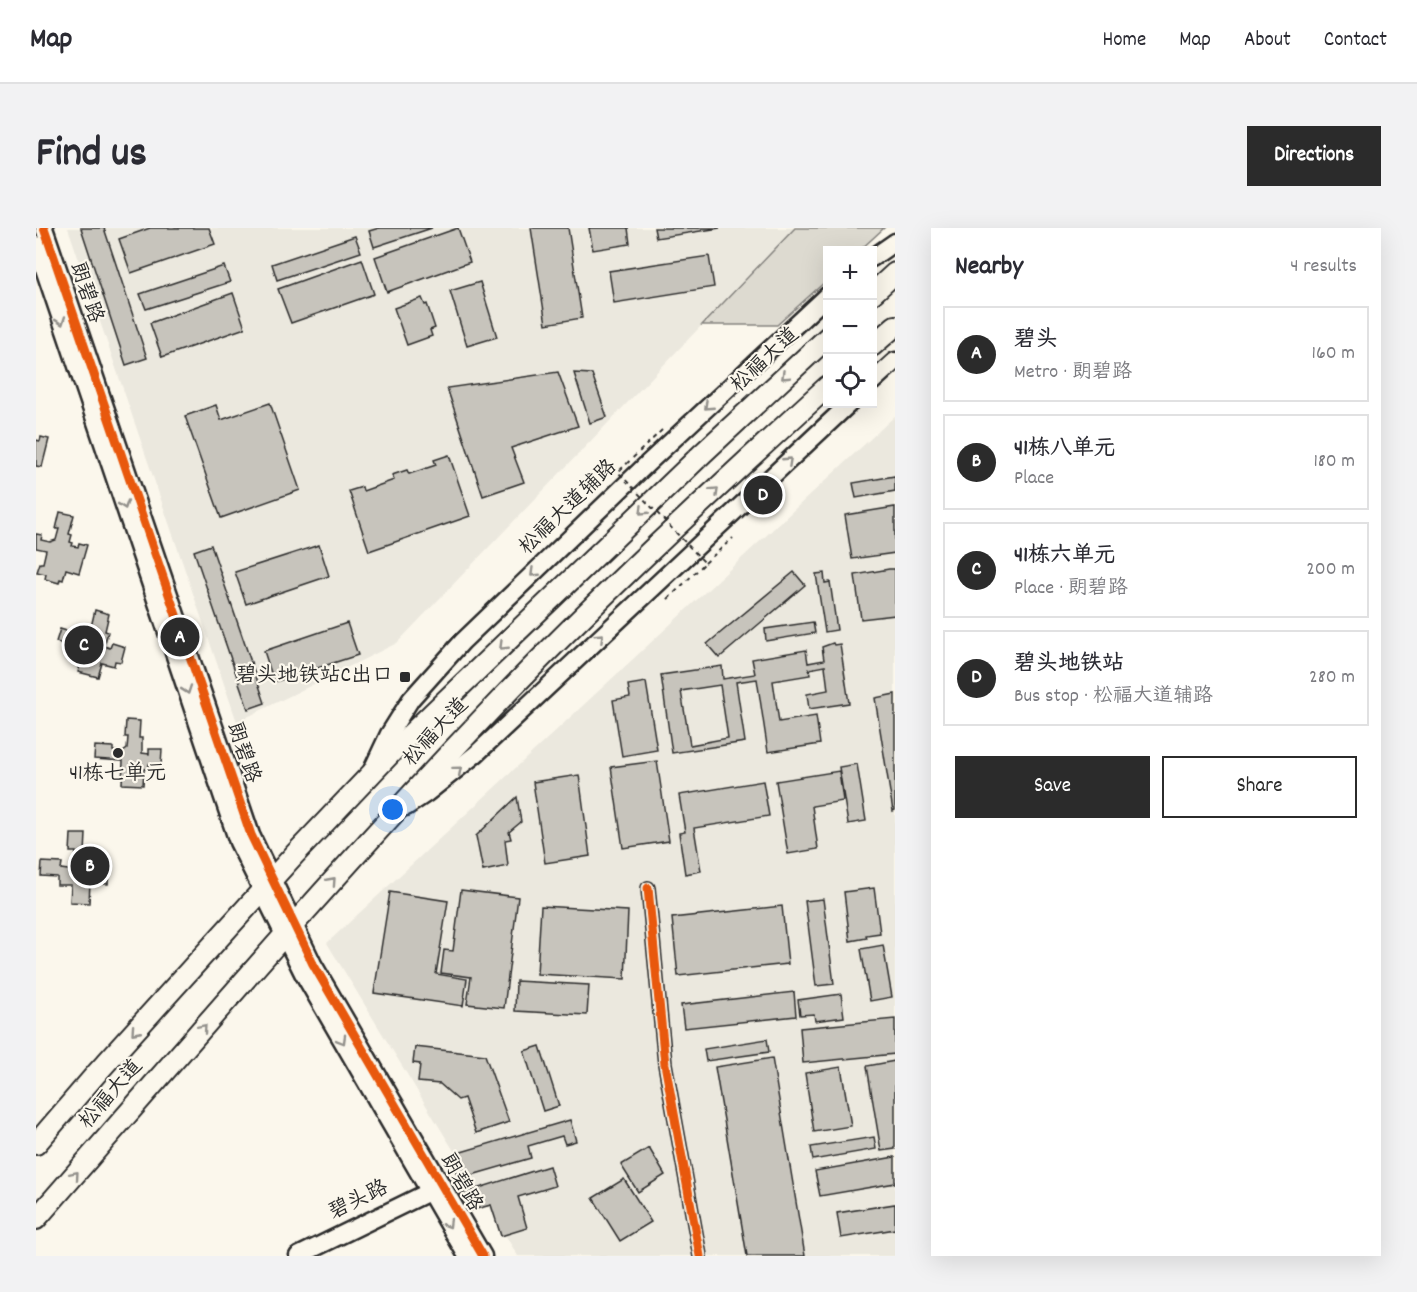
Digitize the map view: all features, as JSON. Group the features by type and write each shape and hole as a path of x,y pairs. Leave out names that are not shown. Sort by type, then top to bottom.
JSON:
{"main road":[{"path":"877,290 895,273"},
{"path":"877,342 895,326"},
{"path":"877,349 895,338"},
{"name":"松福大道","path":"36,1144 96,1074 267,885 369,777 686,469 823,341"},
{"name":"松福大道","path":"36,1219 289,930 484,717 593,606 823,391"}],"street":[{"name":"朗碧路","path":"44,228 267,885"},
{"path":"877,255 895,242"},
{"name":"朗碧路","path":"36,245 238,842 267,885 289,930 303,973 435,1189 483,1256"},
{"name":"松福大道辅路","path":"369,777 389,735 411,699 462,642 648,463 823,300"},
{"path":"877,378 895,361"},
{"path":"392,815 427,793 476,754 845,408"},
{"path":"648,888 664,1064 700,1256"},
{"name":"朗碧路","path":"435,1189 467,1256"},
{"name":"碧头路","path":"298,1256 435,1189"}],"path":[{"path":"662,430 618,472 705,563"},
{"path":"665,602 733,538"}],"shaded area":[{"path":"68,228 795,228 397,643 237,722"},
{"path":"795,228 884,228 864,246 823,246 823,284 777,325 702,325"},
{"path":"895,416 895,1256 518,1256 327,943"}],"building":[{"path":"81,228 104,228 147,358 126,365"},
{"path":"150,228 209,228 215,244 131,273 119,239"},
{"path":"379,228 432,228 374,247 369,231"},
{"path":"458,228 470,262 387,292 375,257"},
{"path":"531,228 568,228 582,318 546,324"},
{"path":"589,228 628,228 630,244 593,250"},
{"path":"654,228 720,228 656,238"},
{"path":"355,236 361,252 277,280 272,264"},
{"path":"709,256 714,287 614,303 609,271"},
{"path":"362,259 374,294 291,323 278,289"},
{"path":"224,266 230,282 146,309 140,294"},
{"path":"480,282 497,337 467,346 450,291"},
{"path":"233,293 245,328 162,357 150,323"},
{"path":"422,298 425,305 427,304 435,328 430,330 432,336 407,345 394,308"},
{"path":"558,372 578,426 511,448 524,482 483,496 447,388"},
{"path":"574,373 592,374 607,417 590,423"},
{"path":"270,403 300,490 221,518 185,416 216,405 221,420"},
{"path":"41,437 49,439 42,467 36,466 36,440 40,441"},
{"path":"449,455 470,516 369,551 349,491 362,487 363,491 394,480 392,475 407,470 409,474 436,465 434,460"},
{"path":"895,476 895,491 856,498 853,483"},
{"path":"895,507 895,553 852,559 845,515"},
{"path":"60,512 74,515 69,534 72,535 70,542 73,543 72,546 78,547 79,543 87,545 79,573 66,569 63,580 60,579 59,583 45,579 46,574 37,572 40,563 43,563 46,550 36,548 36,534 42,535 41,540 50,542 56,540"},
{"path":"211,545 265,703 248,709 194,551"},
{"path":"319,545 329,576 246,604 235,572"},
{"path":"895,569 895,615 861,619 855,575"},
{"path":"794,572 805,585 719,658 707,644"},
{"path":"824,573 825,583 830,582 837,630 825,632 816,574"},
{"path":"95,610 109,614 104,646 110,648 112,643 125,647 121,662 115,661 114,666 102,663 98,677 78,672 85,650 56,642 60,629 77,634 76,638 86,641 91,639"},
{"path":"813,622 815,633 766,641 765,629"},
{"path":"347,623 358,655 274,682 264,651"},
{"path":"833,643 834,645 840,644 849,703 809,709 807,694 828,690 825,666 809,669 810,675 773,681 779,722 816,716 820,744 768,752 757,679 736,682 745,742 672,753 661,675 722,666 723,679 755,674 752,659 806,650 808,663 824,660 822,647","holes":["720,685 728,738 690,745 681,691"]},
{"path":"646,682 657,750 622,756 613,700 630,697 628,685"},
{"path":"895,694 895,810 893,811 875,698"},
{"name":"41栋七单元","path":"126,720 140,721 139,738 142,738 142,753 149,754 149,749 162,749 161,765 149,764 149,769 144,769 143,785 122,784 123,761 94,759 95,746 113,747 113,751 123,752 127,749"},
{"path":"657,761 669,841 623,848 611,767"},
{"path":"857,764 866,821 848,824 839,767"},
{"path":"839,771 843,801 812,806 818,849 788,854 776,781"},
{"path":"579,775 590,856 545,863 533,782"},
{"path":"763,781 769,816 694,828 701,871 685,874 679,833 685,832 679,795"},
{"path":"517,797 521,822 509,832 511,839 505,840 508,866 483,871 476,836"},
{"path":"71,834 86,834 85,853 89,853 89,863 109,864 108,884 90,883 89,903 70,902 71,885 57,885 57,877 41,876 42,862 62,863 61,869 68,870 75,863 76,852 70,852"},
{"path":"874,888 880,933 850,941 844,892"},
{"path":"461,890 518,897 504,1008 467,1004 471,977 441,973 444,950 453,951"},
{"path":"390,892 448,901 436,974 467,979 463,1006 374,993"},
{"path":"823,899 834,984 816,986 805,901"},
{"path":"541,906 628,911 625,979 537,974"},
{"path":"782,906 788,964 678,976 672,918"},
{"path":"883,945 892,997 870,1001 861,949"},
{"path":"516,981 589,985 587,1015 515,1011"},
{"path":"794,992 796,1016 684,1028 681,1005"},
{"path":"841,994 844,1017 815,1021 814,1014 800,1015 798,1000"},
{"path":"895,1019 895,1054 803,1063 800,1028"},
{"path":"767,1039 769,1052 706,1061 704,1049"},
{"path":"540,1046 559,1106 543,1111 524,1051"},
{"path":"415,1047 485,1055 509,1122 476,1133 464,1098 458,1100 440,1084 418,1082 420,1064 413,1063"},
{"path":"772,1058 805,1256 747,1256 715,1067"},
{"path":"895,1061 895,1149 881,1151 867,1066"},
{"path":"841,1067 851,1126 814,1132 805,1073"},
{"path":"570,1120 576,1141 565,1144 562,1136 528,1146 531,1158 458,1179 451,1155"},
{"path":"874,1137 876,1149 813,1160 811,1147"},
{"path":"649,1148 665,1175 638,1192 621,1165"},
{"path":"895,1157 895,1183 820,1196 815,1171"},
{"path":"549,1166 555,1186 518,1197 527,1228 501,1236 491,1205 465,1212 460,1194"},
{"path":"624,1179 651,1222 620,1241 593,1198"},
{"path":"895,1204 895,1229 841,1238 837,1213"}],"cycle path":[{"path":"44,228 251,835 313,964 483,1256"},
{"path":"648,888 665,1064 700,1256"}],"place":[{"name":"碧头地铁站","path":"763,495"},
{"name":"碧头","path":"180,637"},
{"name":"41栋六单元","path":"84,645"},
{"name":"碧头地铁站C出口","path":"405,677"},
{"name":"41栋七单元","path":"118,753"},
{"name":"41栋八单元","path":"90,866"}]}
